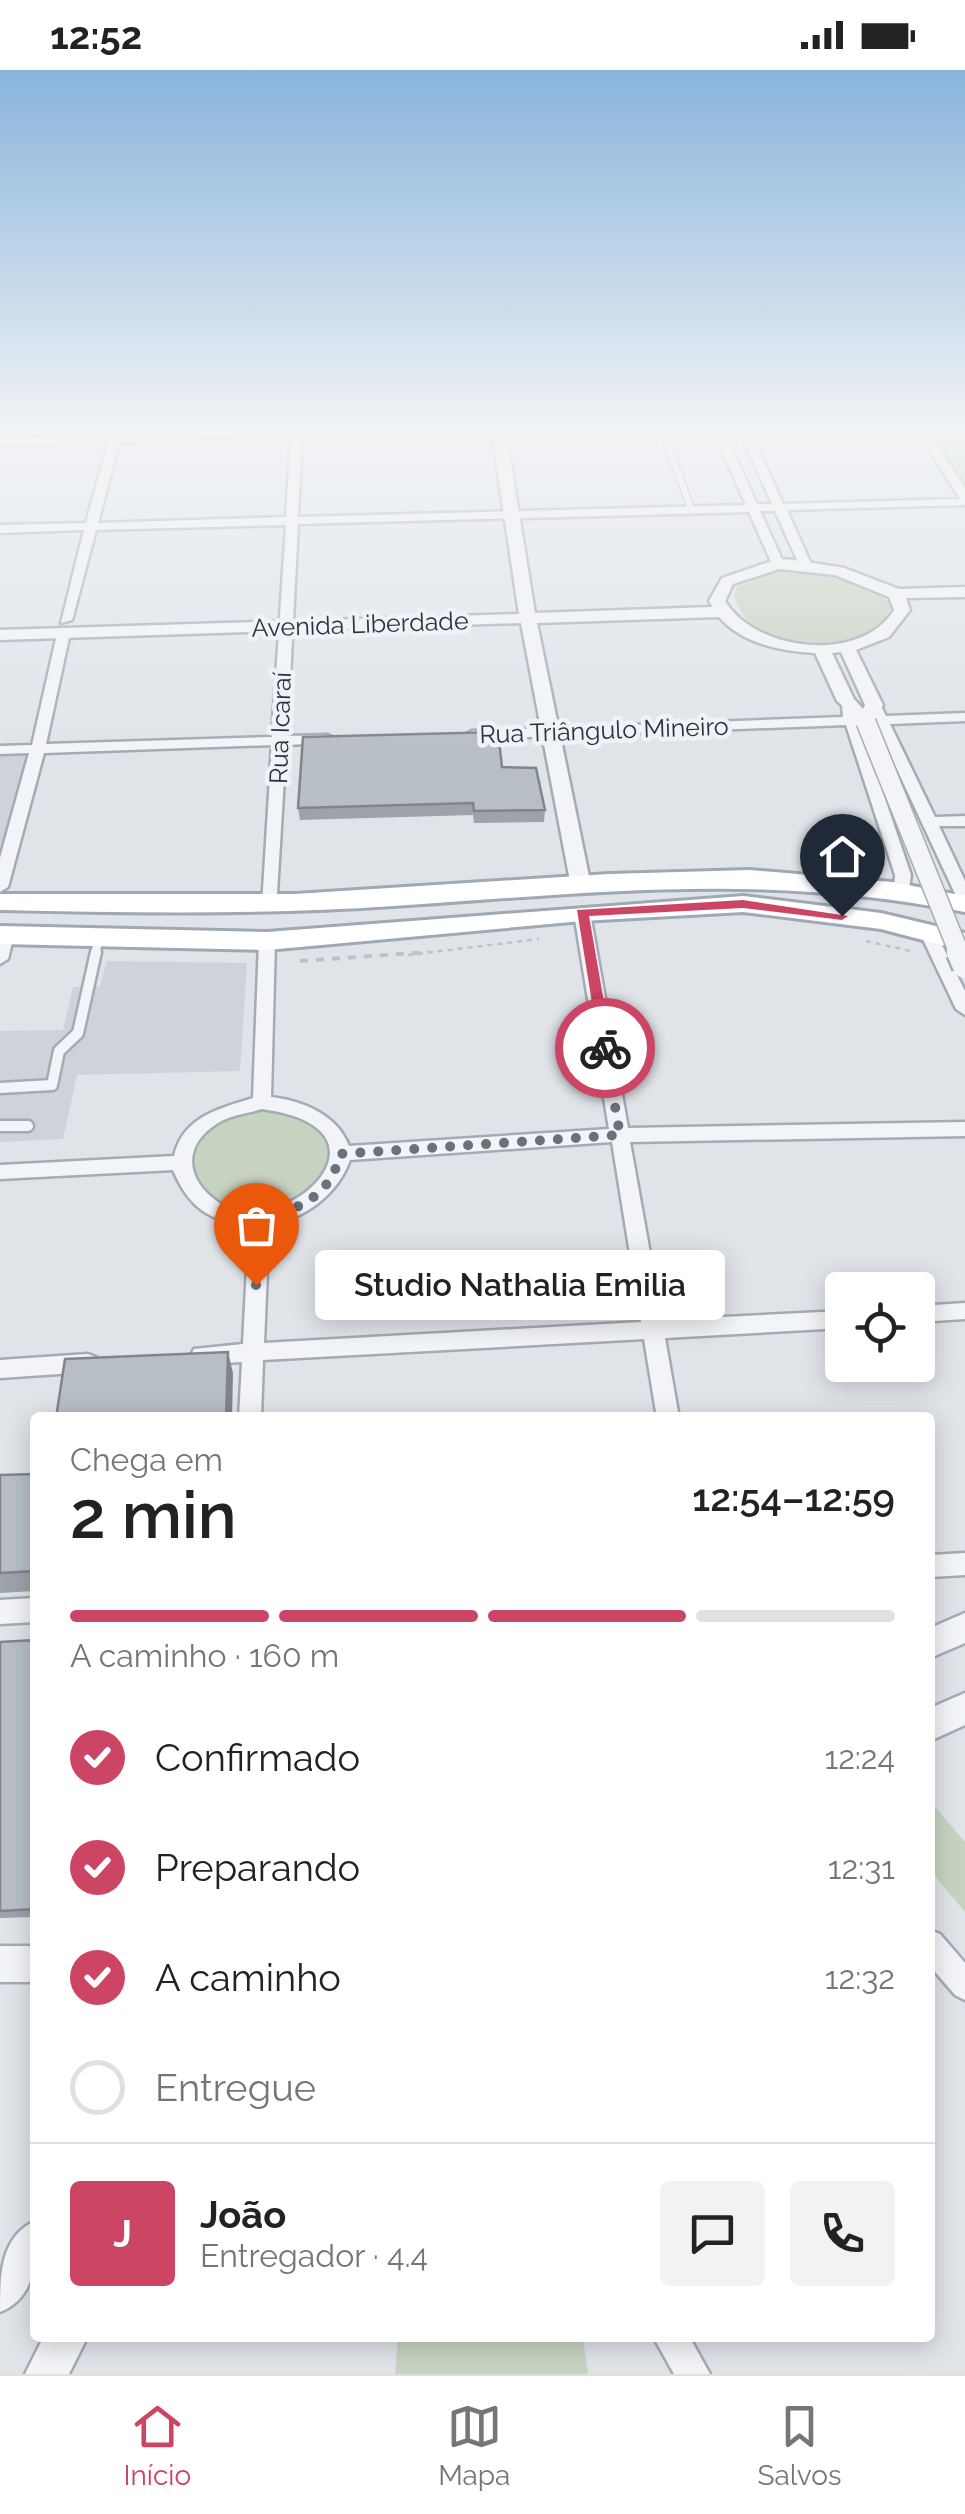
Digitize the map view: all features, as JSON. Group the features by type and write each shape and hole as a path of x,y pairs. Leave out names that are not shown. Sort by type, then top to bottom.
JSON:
{"main road":[{"path":"0,902 270,906 580,881 747,875 848,881 965,901"},
{"path":"2,943 99,937 266,951 583,923 743,904 881,922 928,933 954,950"}],"street":[{"path":"0,887 89,535"},
{"name":"Rua Icaraí","path":"270,906 282,741 283,621 289,535"},
{"path":"514,535 580,881"},
{"path":"765,535 778,564"},
{"path":"791,535 805,564"},
{"path":"899,602 893,626 876,639 821,647 765,640 731,623 719,606 728,581 778,564 805,564 860,576 899,602 965,606"},
{"path":"899,602 965,592"},
{"name":"Avenida Liberdade","path":"0,635 65,627 719,606"},
{"name":"Avenida Liberdade","path":"0,622 65,627"},
{"path":"846,646 868,717 965,966"},
{"path":"821,647 846,701 868,717 927,822 965,901"},
{"path":"868,717 894,851 903,875 902,891"},
{"name":"Rua Triângulo Mineiro","path":"456,736 868,717 965,717"},
{"path":"0,750 340,739"},
{"path":"927,822 965,821"},
{"path":"894,851 915,862 936,861 942,851"},
{"path":"583,923 667,1412"},
{"path":"954,950 964,1001"},
{"path":"262,1102 266,951"},
{"path":"262,1102 286,1103 316,1116 335,1136 340,1154 330,1180 307,1204 259,1218 210,1210 193,1197 183,1181 180,1163 185,1144 198,1128 227,1110 262,1102"},
{"path":"340,1154 620,1135 965,1129"},
{"path":"0,1172 180,1163"},
{"path":"250,1412 259,1218"},
{"path":"935,1313 965,1311"},
{"path":"174,1357 825,1320"},
{"path":"0,1370 116,1361"},
{"path":"935,1566 965,1564"},
{"path":"0,1612 30,1610"},
{"path":"935,1641 965,1628"},
{"path":"935,1723 965,1709"},
{"path":"935,1950 965,1986"},
{"path":"0,2292 30,2248"},
{"path":"46,2374 64,2342"},
{"path":"673,2342 693,2374"}],"lane":[{"path":"0,1088 52,1085 59,1051 78,1033 99,937"},
{"path":"0,1126 28,1126"}],"path":[{"path":"266,951 372,959 583,923"},
{"path":"857,939 954,950"}],"shaded area":[{"path":"28,755 16,803 0,857 0,756"},
{"path":"107,961 247,963 240,1071 77,1075 63,1139 0,1142 0,1031 63,1030 73,987 100,986"}],"green space":[{"path":"771,572 820,572 852,579 880,594 891,606 882,622 850,640 829,643 786,638 751,623 734,597 737,587"},
{"path":"286,1103 335,1136 324,1189 259,1218 193,1197 185,1145 216,1115"},
{"path":"935,1807 965,1842 965,1912 935,1876"},
{"path":"398,2342 584,2342 588,2374 395,2374"}],"building":[{"path":"498,732 502,767 536,768 545,810 474,811 473,803 298,808 303,737"},
{"path":"228,1352 226,1412 57,1412 65,1359"},
{"path":"30,1474 30,1571 0,1573 0,1475"},
{"path":"30,1640 30,1909 0,1911 0,1642"}],"way so far":[{"path":"256,1285 259,1218 284,1214 307,1204 336,1172 340,1154 620,1135 605,1048"}],"place":[{"name":"Studio Nathalia Emilia","path":"256,1285"}],"route":[{"path":"605,1048 582,912 743,904 842,916"}]}
